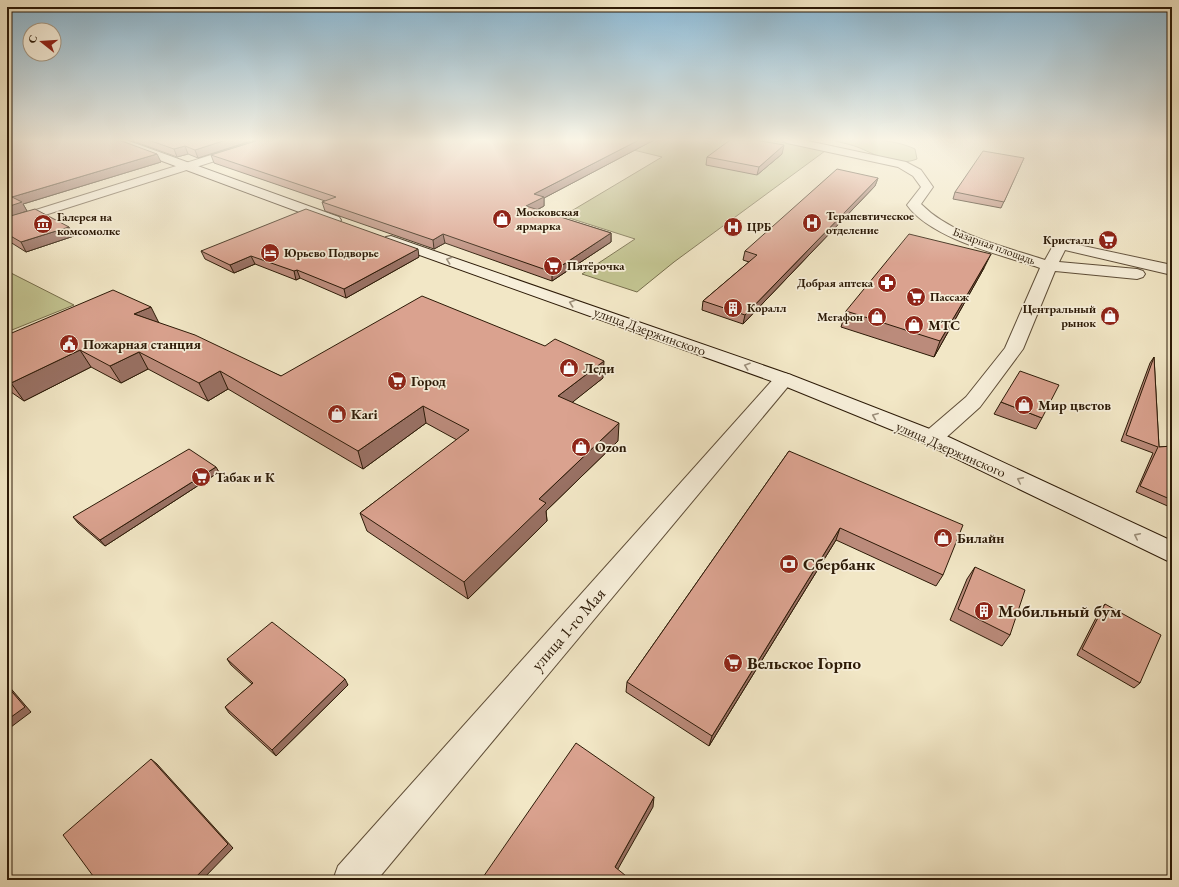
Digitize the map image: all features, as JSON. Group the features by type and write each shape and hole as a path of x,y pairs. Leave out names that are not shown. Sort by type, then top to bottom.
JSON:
{"street":[{"path":"7,223 138,181"},
{"path":"229,181 349,226"},
{"name":"Базарная площадь","path":"923,181 927,187 914,205 928,219 964,238 1049,266 1060,245 1172,270"},
{"name":"улица Дзержинского","path":"379,236 784,379 932,438 1172,553"},
{"path":"932,438 973,402 1014,349 1049,266 1172,278"},
{"name":"улица 1-го Мая","path":"352,880 784,379"}],"green space":[{"path":"621,181 784,181 674,262 637,292 582,274 635,239 563,216"},
{"path":"7,271 74,305 7,332"}],"building":[{"path":"7,181 65,181 12,197 22,202 7,207"},
{"path":"290,181 559,181 534,194 544,197 526,206 611,233 552,272 443,234 433,240 322,202 336,197"},
{"name":"Терапевтическое отделение","path":"823,181 875,181 745,315 703,301 757,255 745,251"},
{"path":"962,181 1013,181 1004,202 955,192"},
{"path":"35,209 69,227 21,242 7,234 7,217"},
{"path":"306,209 418,249 344,289 297,270 294,271 251,256 230,265 201,251"},
{"name":"Пассаж","path":"909,234 991,254 940,341 846,311"},
{"path":"113,290 151,307 134,314 195,335 281,376 422,296 545,346 555,339 604,361 558,396 619,423 539,499 546,503 464,582 360,513 469,430 423,406 358,451 220,371 199,383 139,352 110,366 80,350 11,383 7,381 7,335"},
{"path":"1154,357 1159,447 1172,446 1172,500 1140,486 1158,447 1126,435"},
{"name":"Мир цветов","path":"1020,371 1059,385 1042,418 1001,402"},
{"path":"189,449 216,467 100,540 73,517"},
{"path":"789,451 963,525 943,575 840,528 712,736 627,682"},
{"name":"Мобильный бум","path":"975,567 1025,590 1010,635 958,609"},
{"path":"1105,604 1161,635 1140,683 1082,649"},
{"path":"272,622 345,679 272,750 225,707 253,683 227,659"},
{"path":"7,686 25,707 7,720"},
{"path":"576,743 654,797 615,867 631,880 481,880"},
{"path":"151,759 228,844 193,880 96,880 63,835"}],"place":[{"name":"Московская ярмарка","path":"502,219"},
{"name":"Терапевтическое отделение","path":"812,223"},
{"name":"Галерея на комсомолке","path":"43,224"},
{"name":"ЦРБ","path":"733,227"},
{"name":"Кристалл","path":"1108,240"},
{"name":"Юрьево Подворье","path":"270,253"},
{"name":"Пятёрочка","path":"553,266"},
{"name":"Добрая аптека","path":"887,283"},
{"name":"Пассаж","path":"916,297"},
{"name":"Коралл","path":"733,308"},
{"name":"Центральный рынок","path":"1110,316"},
{"name":"Мегафон","path":"877,317"},
{"name":"МТС","path":"914,325"},
{"name":"Пожарная станция","path":"69,344"},
{"name":"Леди","path":"569,368"},
{"name":"Город","path":"397,381"},
{"name":"Мир цветов","path":"1024,405"},
{"name":"Kari","path":"337,414"},
{"name":"Ozon","path":"581,447"},
{"name":"Табак и К","path":"201,477"},
{"name":"Билайн","path":"943,538"},
{"name":"Сбербанк","path":"789,564"},
{"name":"Мобильный бум","path":"984,611"},
{"name":"Вельское Горпо","path":"733,663"}]}
